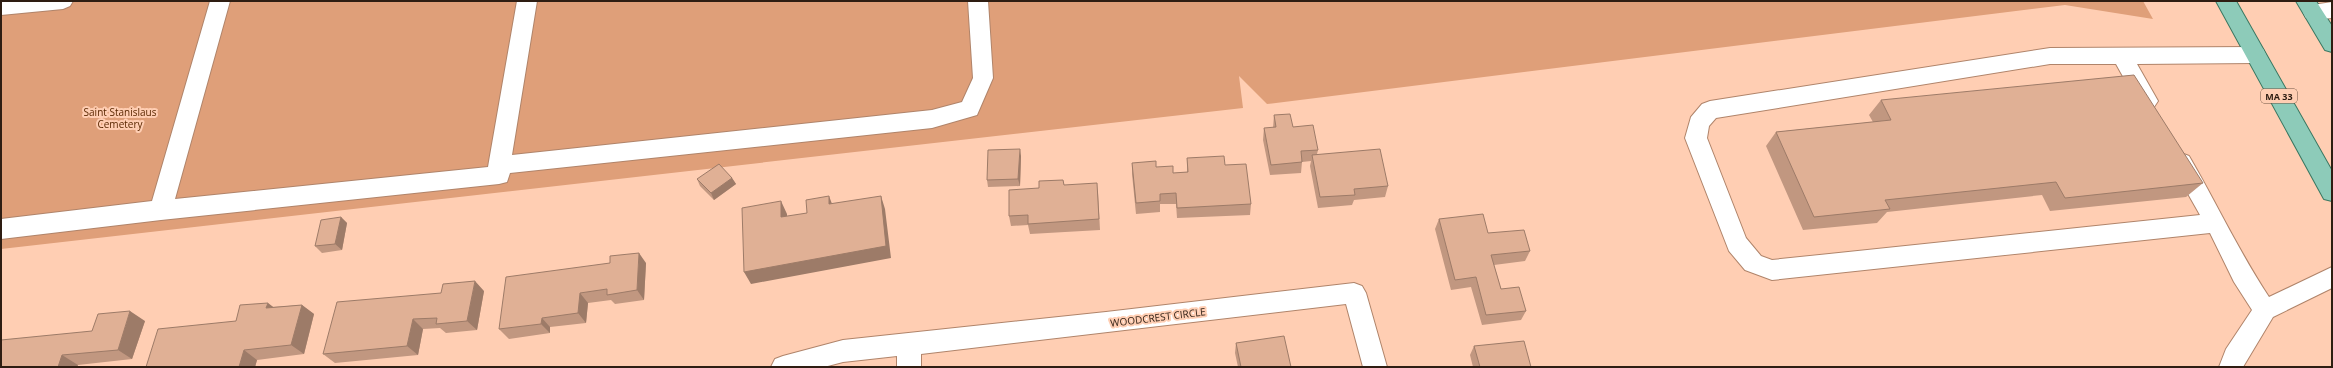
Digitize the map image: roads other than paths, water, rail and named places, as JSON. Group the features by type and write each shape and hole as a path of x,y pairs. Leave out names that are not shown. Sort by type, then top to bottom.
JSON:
{"main road":[{"name":"MA 33","path":"2226,1 2332,192"},
{"path":"2317,8 2332,44"}],"street":[{"path":"1,7 63,1"},
{"path":"161,210 220,1"},
{"path":"1,229 161,210 499,175 499,165 527,1"},
{"path":"499,165 932,119 970,109 983,78 978,1"},
{"path":"2216,223 1772,270 1753,263 1737,244 1696,138 1699,123 1710,110 2050,56 2256,55"},
{"path":"2122,56 2157,119"},
{"path":"2173,147 2216,223 2242,275 2265,310"},
{"path":"2231,367 2234,357 2265,310 2332,277"},
{"name":"WOODCREST CIRCLE","path":"909,356 1106,323 1354,293 1375,367"},
{"path":"783,367 843,351 909,356"}],"park label":[{"name":"Saint Stanislaus Cemetery","path":"120,118"}]}
